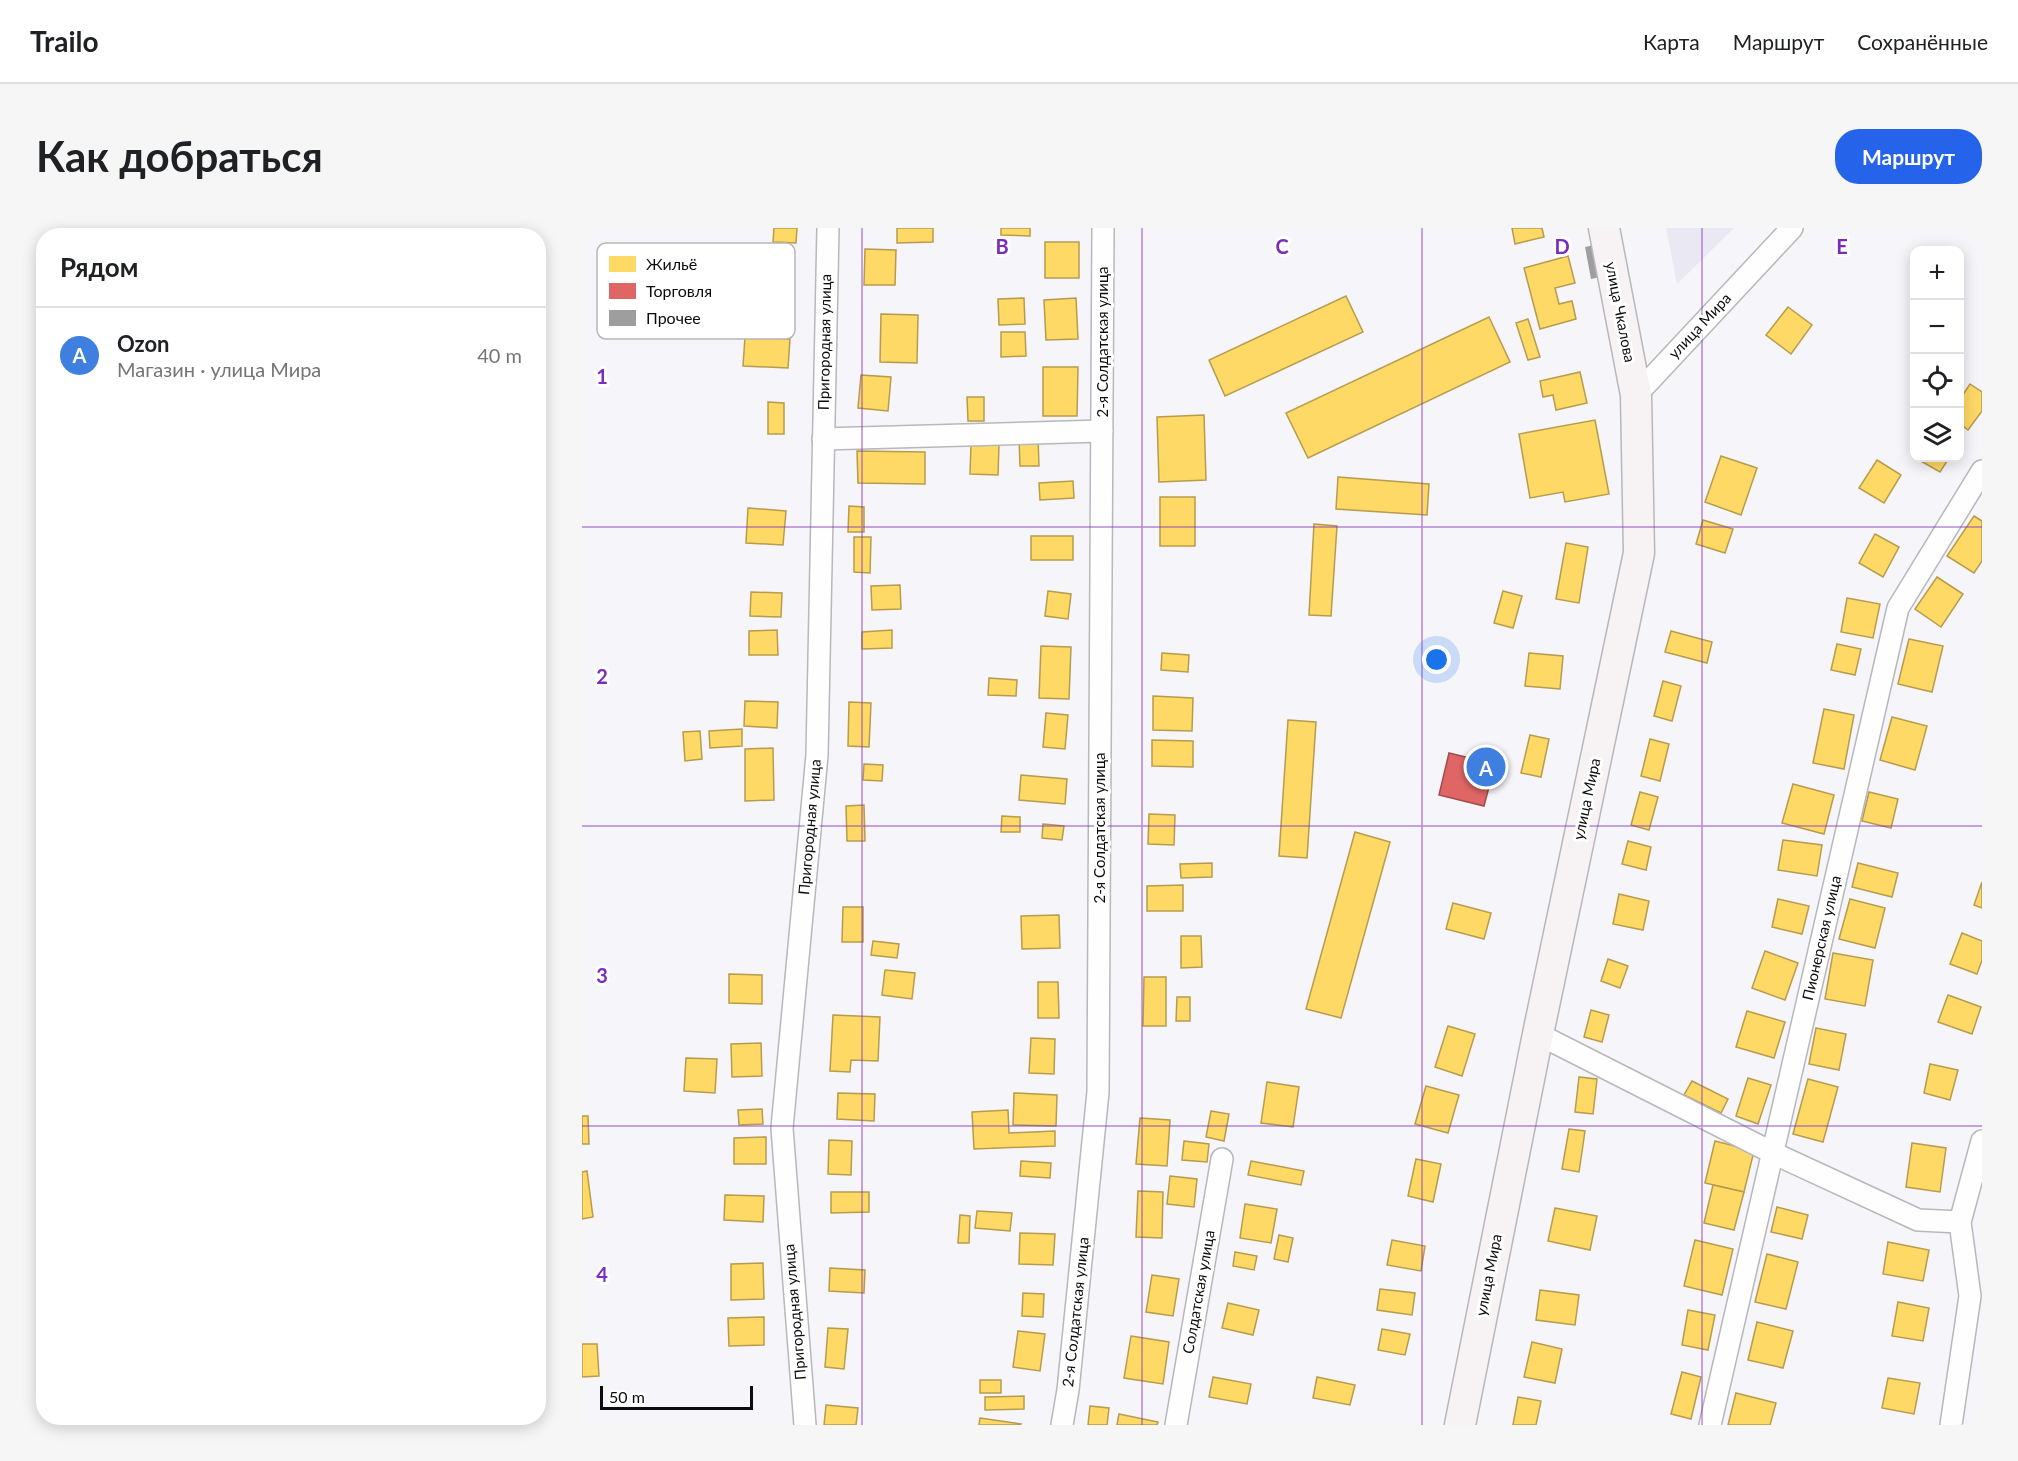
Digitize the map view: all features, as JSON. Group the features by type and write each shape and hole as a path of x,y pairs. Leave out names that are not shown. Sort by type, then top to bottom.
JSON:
{"street":[{"name":"Пригородная улица","path":"805,1425 782,1128 817,755 828,228"},
{"name":"2-я Солдатская улица","path":"1062,1425 1068,1390 1098,1092 1103,228"},
{"name":"улица Чкалова","path":"1604,228 1636,395"},
{"name":"улица Мира","path":"1460,1425 1538,1034 1639,552 1636,395 1792,228"},
{"path":"824,439 1102,431"},
{"name":"Пионерская улица","path":"1710,1425 1898,608 1982,471"},
{"path":"1538,1034 1773,1153 1918,1220 1960,1222"},
{"path":"1951,1425 1970,1296 1960,1222 1982,1141"},
{"name":"Солдатская улица","path":"1176,1425 1222,1159"}],"shaded area":[{"path":"1666,228 1734,228 1677,284"}],"building: Жильё":[{"path":"774,228 797,228 796,243 773,242"},
{"path":"897,228 933,228 933,242 897,243"},
{"path":"1001,228 1030,228 1030,236 1001,235"},
{"path":"1512,228 1542,228 1544,237 1515,244"},
{"path":"1045,242 1079,242 1079,278 1045,278"},
{"path":"865,249 896,250 895,285 864,285"},
{"path":"1568,256 1575,283 1555,288 1559,304 1572,301 1576,319 1540,329 1524,268"},
{"path":"1346,296 1363,332 1225,396 1209,360"},
{"path":"1024,298 1025,324 999,325 998,299"},
{"path":"1076,298 1078,339 1046,340 1044,300"},
{"path":"1788,307 1812,325 1791,354 1766,335"},
{"path":"881,314 918,315 917,363 880,362"},
{"path":"1489,317 1510,362 1308,458 1286,413"},
{"path":"1528,319 1540,357 1528,360 1516,323"},
{"path":"1001,332 1025,332 1026,356 1001,357"},
{"path":"745,339 790,339 788,368 743,366"},
{"path":"1043,367 1078,367 1077,416 1043,416"},
{"path":"1580,372 1587,403 1556,410 1553,395 1543,397 1540,381"},
{"path":"861,375 891,377 888,411 858,408"},
{"path":"1970,384 1982,392 1982,411 1968,430 1964,427 1964,393"},
{"path":"967,397 984,397 984,421 968,421"},
{"path":"768,402 784,403 784,434 768,434"},
{"path":"1204,415 1206,480 1159,482 1157,417"},
{"path":"1595,420 1609,494 1565,502 1563,492 1530,498 1519,434"},
{"path":"1038,437 1039,466 1020,466 1019,438"},
{"path":"971,445 999,445 998,475 970,474"},
{"path":"857,451 925,452 925,484 858,483"},
{"path":"1721,456 1757,468 1741,515 1705,502"},
{"path":"1877,460 1901,475 1884,503 1859,488"},
{"path":"1922,462 1946,462 1940,472"},
{"path":"1338,477 1429,484 1427,515 1336,509"},
{"path":"1073,481 1074,498 1040,500 1039,483"},
{"path":"1160,497 1195,497 1195,546 1160,546"},
{"path":"849,506 864,507 864,532 848,532"},
{"path":"748,508 786,511 783,545 746,543"},
{"path":"1974,516 1982,521 1982,561 1974,573 1947,556"},
{"path":"1703,520 1733,529 1725,553 1696,544"},
{"path":"1314,524 1337,526 1331,616 1309,615"},
{"path":"1875,534 1899,547 1883,577 1859,563"},
{"path":"1031,536 1073,536 1073,560 1031,560"},
{"path":"854,537 871,537 870,573 854,572"},
{"path":"1566,543 1588,547 1579,603 1556,599"},
{"path":"1937,577 1963,594 1941,627 1915,609"},
{"path":"900,585 901,609 872,610 871,586"},
{"path":"1048,591 1071,594 1068,619 1045,616"},
{"path":"1503,591 1522,596 1513,628 1494,623"},
{"path":"751,592 782,593 781,617 750,616"},
{"path":"1847,598 1880,604 1873,638 1841,632"},
{"path":"777,630 778,655 749,655 749,631"},
{"path":"892,630 892,648 862,649 862,632"},
{"path":"1671,631 1712,642 1707,663 1665,652"},
{"path":"1909,639 1943,646 1932,692 1898,684"},
{"path":"1837,644 1861,649 1855,675 1831,670"},
{"path":"1041,646 1071,647 1069,699 1039,698"},
{"path":"1162,653 1189,655 1188,672 1161,670"},
{"path":"1529,653 1563,656 1560,689 1525,686"},
{"path":"989,678 1017,680 1016,696 988,695"},
{"path":"1663,681 1681,686 1672,721 1654,716"},
{"path":"1153,696 1193,698 1192,731 1153,730"},
{"path":"745,701 778,702 777,728 744,726"},
{"path":"849,702 871,703 869,747 848,746"},
{"path":"1824,709 1854,715 1844,769 1813,763"},
{"path":"1046,713 1068,715 1065,749 1043,747"},
{"path":"1892,717 1927,726 1915,770 1880,760"},
{"path":"1288,720 1316,722 1307,858 1279,856"},
{"path":"742,729 742,746 710,748 709,731"},
{"path":"700,731 702,759 685,761 683,732"},
{"path":"1530,735 1549,739 1541,777 1521,773"},
{"path":"1650,739 1669,744 1660,781 1641,776"},
{"path":"1152,740 1193,741 1193,767 1152,766"},
{"path":"773,748 774,800 745,801 745,749"},
{"path":"864,764 883,765 882,781 863,780"},
{"path":"1021,775 1067,779 1065,804 1019,800"},
{"path":"1793,784 1834,795 1824,834 1782,823"},
{"path":"1640,792 1658,797 1649,830 1631,825"},
{"path":"1869,792 1898,799 1891,828 1862,821"},
{"path":"864,805 865,841 847,841 846,806"},
{"path":"1149,814 1175,815 1174,845 1148,844"},
{"path":"1002,816 1020,817 1020,832 1001,832"},
{"path":"1043,824 1064,826 1062,840 1042,838"},
{"path":"1355,832 1390,842 1341,1018 1306,1009"},
{"path":"1783,840 1822,845 1817,876 1778,870"},
{"path":"1628,841 1651,847 1646,870 1622,864"},
{"path":"1212,863 1212,877 1181,878 1180,864"},
{"path":"1858,863 1898,873 1892,897 1852,887"},
{"path":"1982,882 1982,908 1974,905"},
{"path":"1183,885 1183,911 1147,911 1147,886"},
{"path":"1619,894 1649,901 1643,930 1613,924"},
{"path":"1778,899 1809,906 1802,934 1772,927"},
{"path":"1850,899 1885,908 1875,948 1839,939"},
{"path":"1453,903 1491,913 1484,939 1446,929"},
{"path":"843,907 863,907 863,942 842,942"},
{"path":"1059,915 1060,948 1022,949 1021,916"},
{"path":"1962,933 1982,941 1982,960 1977,974 1950,964"},
{"path":"1181,936 1201,936 1202,967 1181,968"},
{"path":"873,941 899,944 897,958 871,955"},
{"path":"1765,951 1798,963 1785,1000 1752,988"},
{"path":"1833,953 1873,960 1865,1006 1825,999"},
{"path":"1608,959 1628,966 1620,988 1601,981"},
{"path":"885,970 915,973 912,999 882,995"},
{"path":"729,974 762,975 762,1004 729,1003"},
{"path":"1144,977 1166,977 1166,1026 1143,1026"},
{"path":"1038,982 1058,982 1059,1018 1038,1018"},
{"path":"1948,995 1981,1007 1972,1034 1938,1022"},
{"path":"1177,997 1190,997 1190,1021 1176,1021"},
{"path":"1591,1010 1609,1015 1602,1042 1584,1037"},
{"path":"1747,1011 1785,1022 1774,1058 1736,1047"},
{"path":"833,1015 880,1017 878,1061 851,1060 850,1072 830,1071"},
{"path":"1448,1026 1475,1034 1462,1076 1435,1067"},
{"path":"1816,1028 1846,1034 1839,1070 1809,1064"},
{"path":"1031,1038 1055,1039 1054,1074 1029,1073"},
{"path":"761,1043 762,1076 732,1077 731,1044"},
{"path":"686,1058 717,1059 715,1093 684,1091"},
{"path":"1930,1064 1958,1070 1950,1100 1924,1093"},
{"path":"1579,1077 1597,1079 1593,1114 1575,1112"},
{"path":"1748,1078 1771,1085 1758,1124 1736,1116"},
{"path":"1808,1079 1838,1087 1823,1142 1793,1134"},
{"path":"1692,1081 1728,1099 1721,1113 1684,1095"},
{"path":"1267,1082 1299,1087 1293,1127 1261,1123"},
{"path":"1426,1086 1459,1095 1448,1133 1415,1124"},
{"path":"838,1093 875,1094 874,1121 837,1119"},
{"path":"1014,1093 1057,1095 1056,1126 1013,1125"},
{"path":"762,1109 763,1124 739,1125 738,1110"},
{"path":"1008,1110 1009,1133 1055,1131 1055,1146 974,1149 972,1112"},
{"path":"1211,1111 1229,1114 1224,1141 1206,1137"},
{"path":"582,1116 588,1116 589,1144 582,1144"},
{"path":"1140,1118 1170,1120 1167,1166 1136,1164"},
{"path":"1569,1129 1585,1131 1579,1172 1562,1169"},
{"path":"766,1137 766,1164 734,1164 734,1138"},
{"path":"829,1140 852,1141 851,1175 828,1174"},
{"path":"1184,1141 1209,1144 1207,1162 1182,1160"},
{"path":"1715,1141 1754,1151 1744,1192 1705,1183"},
{"path":"1912,1143 1946,1148 1940,1192 1906,1187"},
{"path":"1416,1159 1441,1164 1433,1202 1408,1196"},
{"path":"1021,1161 1051,1163 1050,1178 1020,1176"},
{"path":"1251,1161 1304,1171 1301,1185 1248,1175"},
{"path":"587,1171 593,1217 582,1219 582,1172"},
{"path":"1170,1176 1197,1179 1194,1207 1167,1204"},
{"path":"1713,1185 1744,1192 1734,1230 1704,1223"},
{"path":"1138,1191 1163,1192 1162,1238 1136,1237"},
{"path":"831,1192 869,1192 869,1212 831,1213"},
{"path":"725,1195 764,1196 763,1222 724,1220"},
{"path":"1245,1204 1277,1209 1271,1243 1240,1238"},
{"path":"1777,1207 1808,1215 1802,1239 1771,1232"},
{"path":"1555,1208 1597,1216 1590,1250 1548,1241"},
{"path":"977,1211 1012,1213 1010,1231 975,1228"},
{"path":"960,1215 970,1216 969,1243 958,1243"},
{"path":"1020,1233 1055,1234 1053,1265 1019,1264"},
{"path":"1279,1235 1293,1238 1288,1262 1274,1259"},
{"path":"1392,1240 1425,1246 1421,1271 1387,1265"},
{"path":"1695,1240 1733,1249 1722,1295 1684,1286"},
{"path":"1888,1242 1929,1250 1923,1281 1883,1274"},
{"path":"1235,1252 1257,1256 1254,1270 1233,1266"},
{"path":"1767,1254 1798,1262 1786,1309 1755,1302"},
{"path":"763,1263 764,1299 731,1300 731,1264"},
{"path":"830,1268 865,1270 864,1293 829,1291"},
{"path":"1152,1275 1179,1279 1173,1316 1146,1312"},
{"path":"1380,1289 1415,1293 1412,1315 1377,1310"},
{"path":"1540,1290 1579,1295 1575,1325 1536,1320"},
{"path":"1023,1293 1044,1294 1043,1317 1022,1316"},
{"path":"1898,1302 1929,1308 1923,1341 1892,1336"},
{"path":"1228,1303 1259,1310 1253,1335 1222,1328"},
{"path":"1688,1310 1715,1315 1708,1350 1682,1345"},
{"path":"764,1317 764,1345 729,1346 728,1318"},
{"path":"1757,1322 1793,1331 1783,1368 1748,1360"},
{"path":"828,1328 848,1329 844,1369 825,1367"},
{"path":"1382,1329 1410,1334 1405,1355 1378,1350"},
{"path":"1018,1331 1045,1334 1040,1371 1013,1367"},
{"path":"1131,1336 1169,1342 1163,1384 1124,1378"},
{"path":"1532,1342 1562,1349 1555,1383 1524,1377"},
{"path":"582,1344 597,1344 599,1376 582,1377"},
{"path":"1682,1372 1701,1377 1691,1419 1671,1414"},
{"path":"1213,1377 1251,1384 1247,1404 1209,1397"},
{"path":"1317,1377 1355,1385 1350,1405 1313,1398"},
{"path":"1888,1378 1920,1383 1914,1414 1882,1408"},
{"path":"980,1380 1001,1380 1001,1393 980,1393"},
{"path":"1736,1393 1776,1403 1770,1425 1728,1425"},
{"path":"1024,1396 1024,1409 985,1410 985,1397"},
{"path":"1518,1397 1541,1401 1536,1425 1513,1425"},
{"path":"826,1405 858,1408 856,1425 824,1425"},
{"path":"1090,1406 1109,1408 1107,1425 1088,1425"},
{"path":"1119,1414 1158,1422 1157,1425 1117,1425"},
{"path":"980,1418 1021,1424 979,1425"}],"building: Торговля":[{"path":"1449,753 1495,764 1484,806 1439,795"}],"building: Прочее":[{"path":"1604,243 1610,275 1591,279 1585,247"}],"place":[{"name":"Ozon","path":"1486,767"}]}
